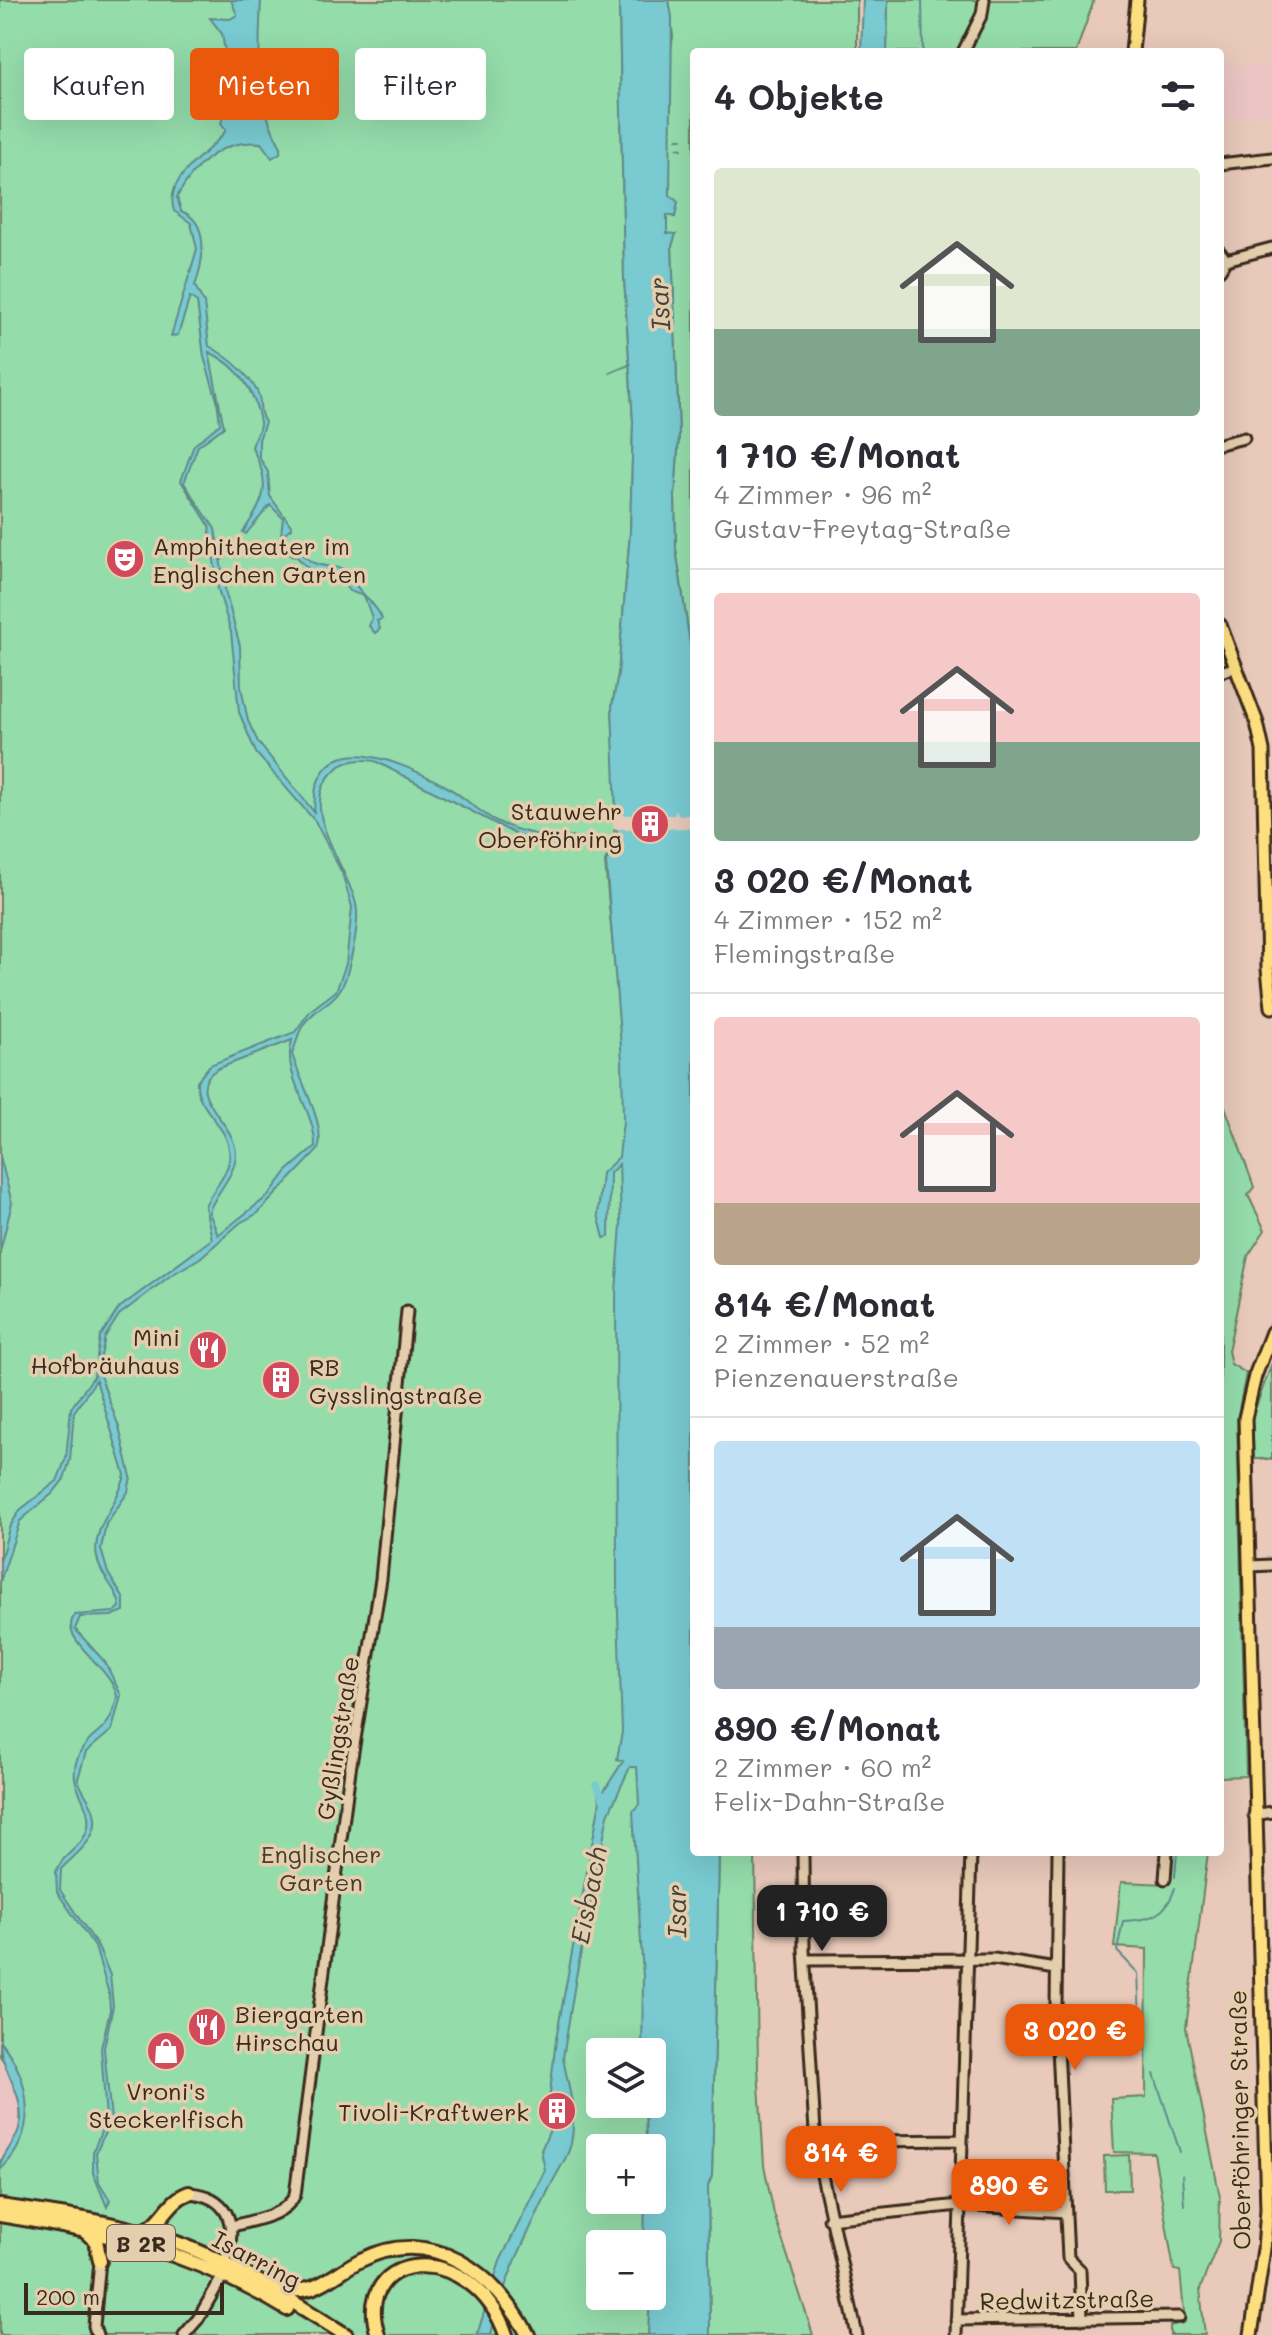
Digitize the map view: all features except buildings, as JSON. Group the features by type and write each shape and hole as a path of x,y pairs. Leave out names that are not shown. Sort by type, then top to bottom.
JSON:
{"highway":[{"path":"140,2232 152,2228 164,2217 170,2204 189,2193"},
{"name":"Isarring","path":"0,2206 115,2231 161,2248 230,2276 331,2335"},
{"name":"Isarring","path":"0,2215 74,2227 140,2232 183,2245 245,2273 346,2335"},
{"path":"164,2217 169,2232 183,2245"},
{"path":"74,2227 93,2236 100,2261"},
{"path":"100,2261 103,2249 115,2231"},
{"path":"245,2273 280,2288 306,2291 331,2280 360,2260 394,2249 435,2251 475,2269 494,2284 528,2335"},
{"path":"378,2335 374,2308 377,2295 395,2275 419,2265 453,2271 469,2282 500,2318 506,2335"}],"main road":[{"path":"1132,48 1137,0"},
{"path":"1224,637 1257,723 1263,750 1267,954 1272,1007"},
{"name":"Oberföhringer Straße","path":"1251,2335 1268,2249 1268,2140 1266,1994 1254,1815 1245,1418 1251,1390 1268,1353 1272,1332"}],"street":[{"path":"965,48 982,14 984,0"},
{"path":"1224,164 1272,158"},
{"path":"1224,256 1272,248"},
{"path":"1224,443 1244,438"},
{"path":"1224,671 1234,668"},
{"name":"Gyßlingstraße","path":"233,2226 272,2215 286,2207 295,2195 350,1770 381,1579 407,1311"},
{"path":"1250,1566 1272,1565"},
{"path":"1254,1815 1272,1812"},
{"path":"803,1856 816,2148 829,2219 857,2335"},
{"path":"956,2335 971,1856"},
{"path":"1058,1856 1057,2045 1068,2258 1080,2270 1082,2319"},
{"path":"1165,1879 1167,1856"},
{"path":"807,1960 994,1959 1056,1969"},
{"path":"1057,2045 1130,2041"},
{"path":"816,2148 875,2141 960,2140"},
{"path":"189,2193 216,2202 233,2226 227,2256"},
{"path":"829,2219 959,2205 1066,2212"},
{"path":"97,2335 94,2326 100,2261"},
{"path":"184,2335 198,2319 221,2279"},
{"name":"Redwitzstraße","path":"956,2320 1179,2317"}],"shaded area":[{"path":"1272,64 1272,115 1224,119 1224,66"},
{"path":"0,2056 20,2100 21,2121 17,2138 0,2161"}],"green space":[{"name":"Englischer Garten","path":"0,0 619,0 624,278 633,422 630,532 618,674 612,706 616,793 614,841 605,862 629,1123 647,2038 586,2038 586,2118 648,2118 649,2134 586,2134 586,2214 651,2214 652,2230 586,2230 586,2310 653,2310 654,2335 0,2335 0,2161 17,2137 20,2110 14,2081 0,2056"},
{"path":"669,0 857,0 857,48 690,48 690,644 676,549 679,435 672,246 675,235 667,233 667,214 674,217 674,199 670,195 669,61 673,37"},
{"path":"888,0 1094,0 1077,48 887,48"},
{"path":"1224,1104 1254,1187 1248,1195 1265,1230 1248,1256 1228,1351 1231,1364 1246,1373 1237,1420 1246,1776 1224,1777"},
{"path":"1272,1363 1272,1459 1254,1459 1252,1418"},
{"path":"719,1856 755,1856 758,2068 764,2165 774,2214 813,2335 710,2335 708,2186 712,2176"},
{"path":"1170,1856 1208,1856 1186,2028 1220,2197 1219,2241 1200,2289 1205,2335 1170,2335 1170,2326 1185,2322 1180,2271 1174,2270 1154,2153 1114,2152 1111,2099 1146,2097 1147,1949 1114,1947 1121,1882 1168,1884"},
{"path":"1129,2155 1130,2190 1105,2190 1104,2156"}],"water":[{"path":"231,0 261,0 259,48 224,48 222,34 210,18 230,19 237,15"},
{"path":"619,0 669,0 672,17 670,195 678,202 675,217 667,215 667,233 676,234 672,246 679,435 676,549 690,644 690,1856 719,1856 712,2176 708,2186 710,2335 648,2335 649,2310 666,2310 666,2230 644,2230 645,2214 666,2214 666,2134 646,2134 645,2118 666,2118 666,2038 642,2038 643,1977 633,1811 639,1804 637,1767 630,1767 608,1815 576,1977 563,2058 572,2102 549,2102 556,2039 600,1801 598,1794 604,1791 623,1761 617,1759 622,1732 617,1584 619,1164 610,1173 609,1237 604,1238 598,1214 602,1173 619,1157 623,1121 622,1060 606,862 617,841 612,706 618,674 630,532 633,422 624,278"},
{"path":"863,0 888,0 887,48 861,48"},
{"path":"222,120 269,120 281,147 280,153 272,158 261,143 234,145 222,150 201,164 177,197 181,211 191,216 201,234 202,255 195,286 204,303 209,346 242,371 259,395 265,422 259,440 259,457 268,472 270,496 292,527 285,533 288,544 299,543 297,548 315,563 349,570 355,584 382,619 377,621 380,629 375,633 369,626 372,618 364,596 349,591 337,575 311,571 297,557 291,556 281,534 283,518 270,505 246,534 243,532 264,490 262,471 252,447 260,422 254,400 244,381 229,364 209,352 224,427 198,446 184,483 215,529 226,594 240,646 241,687 248,721 258,742 314,812 316,788 325,770 338,759 354,755 372,757 410,769 442,784 490,818 507,826 535,834 575,837 576,842 543,843 519,836 375,761 351,761 331,774 322,788 322,821 351,889 357,919 354,946 344,982 334,997 303,1025 292,1054 316,1116 320,1140 318,1150 258,1213 240,1223 200,1258 170,1276 119,1315 105,1337 98,1370 119,1427 131,1477 128,1492 106,1524 101,1549 108,1573 124,1599 124,1611 111,1616 80,1617 75,1629 105,1662 121,1695 112,1730 86,1752 78,1779 93,1809 94,1828 87,1843 61,1869 60,1890 97,1945 110,1975 113,2006 104,2048 111,2119 96,2153 99,2182 110,2200 107,2207 93,2173 93,2152 106,2119 101,2048 110,2010 109,1994 95,1947 57,1892 56,1872 83,1839 88,1826 86,1808 76,1783 76,1764 85,1745 110,1718 117,1696 105,1674 78,1643 71,1624 75,1615 114,1612 120,1607 99,1564 96,1546 125,1475 96,1380 74,1412 70,1460 64,1479 53,1493 20,1521 0,1582 0,1562 9,1528 20,1510 57,1481 66,1458 71,1408 94,1376 100,1337 119,1308 212,1239 205,1206 222,1179 229,1161 229,1149 221,1128 202,1102 197,1081 210,1065 295,1032 310,1011 336,991 346,964 352,907 342,873 315,821 256,753 239,712 231,632 218,589 209,525 181,481 194,445 220,424 217,400 204,357 197,302 190,297 178,335 171,336 197,249 191,223 174,211 172,198 182,176 226,130 221,124","holes":["292,1040 291,1068 314,1133 315,1147 287,1171 268,1196 218,1235 209,1212 232,1170 236,1155 228,1131 207,1098 204,1088 207,1078 217,1069"]},
{"path":"0,1156 12,1203 0,1252"},
{"path":"0,2041 19,2073 27,2107 21,2140 13,2156 0,2170 21,2119 18,2098 3,2060"},
{"path":"549,2120 573,2120 569,2149 516,2260 501,2297 491,2335 477,2335 500,2261 545,2170 541,2150 549,2132"}],"pier":[{"name":"Stauwehr Oberföhring","path":"676,809 678,815 690,815 690,828 613,829 613,815 633,815 635,810 637,815 653,815 655,810 658,815 674,815"}],"waterway":[{"path":"922,0 923,48"},
{"path":"677,139 682,139"},
{"path":"677,148 682,149"},
{"path":"610,373 631,364"},
{"path":"221,561 233,546"},
{"path":"597,1785 604,1801"},
{"path":"1175,1877 1177,1856"},
{"path":"1141,2042 1138,1973 1117,1951 1123,1921 1156,1915 1167,1905 1175,1888"},
{"path":"1154,2074 1180,2152"},
{"path":"1182,2175 1184,2205"}],"place":[{"name":"Amphitheater im Englischen Garten","path":"125,559"},
{"name":"Stauwehr Oberföhring","path":"650,824"},
{"name":"Mini Hofbräuhaus","path":"208,1350"},
{"name":"RB Gysslingstraße","path":"281,1380"},
{"name":"Biergarten Hirschau","path":"207,2027"},
{"name":"Vroni's Steckerlfisch","path":"166,2051"},
{"name":"Tivoli-Kraftwerk","path":"557,2111"}],"water label":[{"name":"Isar","path":"659,304"},
{"name":"Eisbach","path":"588,1895"},
{"name":"Isar","path":"676,1911"}]}
